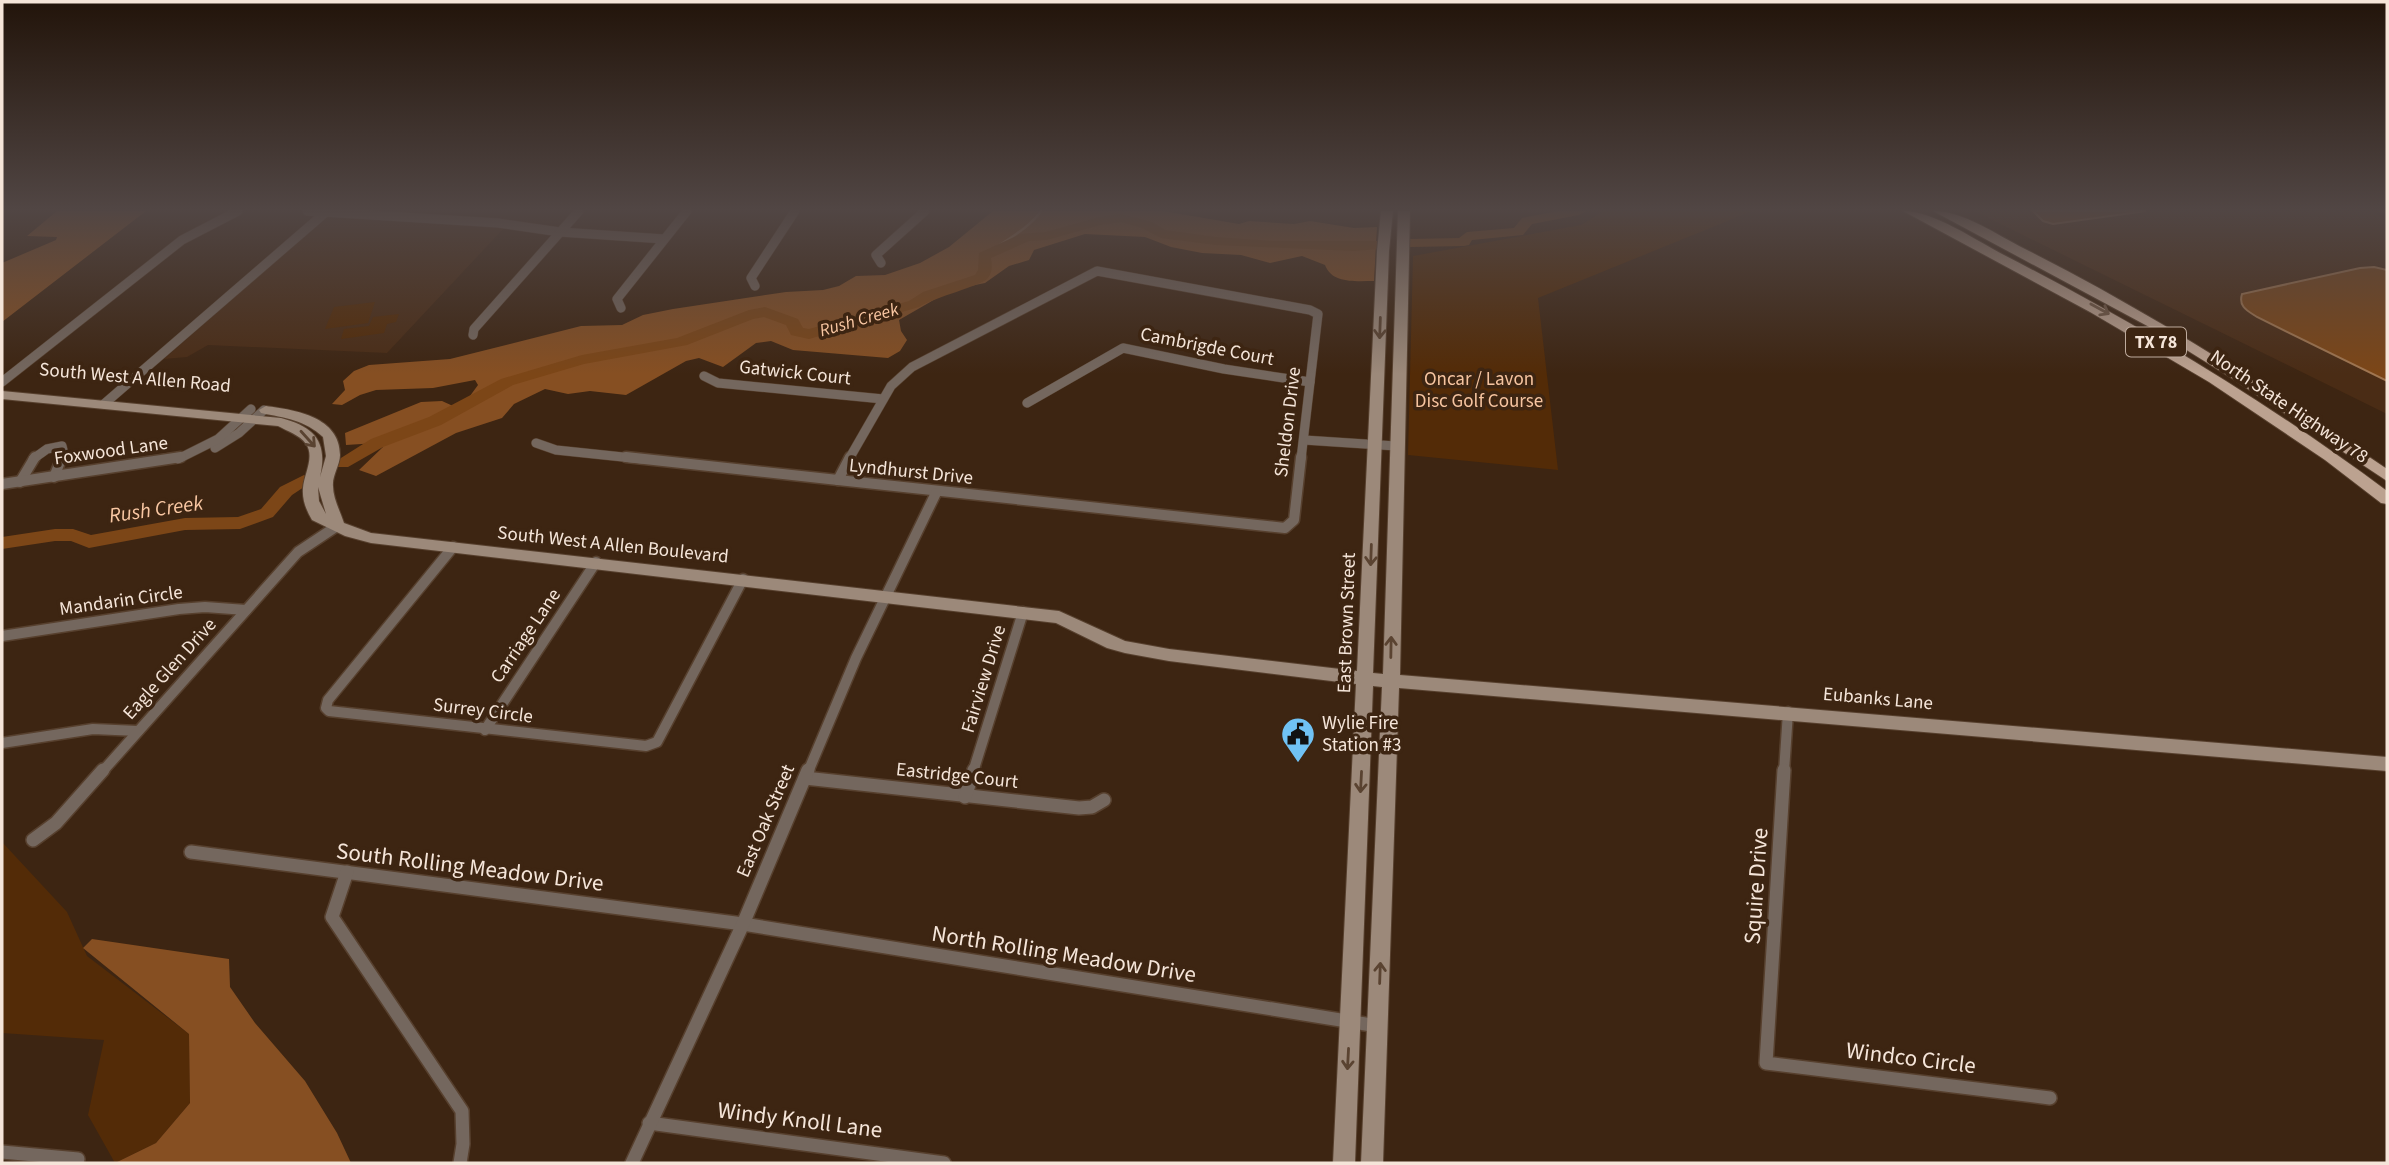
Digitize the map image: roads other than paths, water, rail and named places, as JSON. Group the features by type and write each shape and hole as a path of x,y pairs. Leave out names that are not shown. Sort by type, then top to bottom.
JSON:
{"main road":[{"name":"East Brown Street","path":"1344,1163 1384,265"},
{"path":"1372,1163 1391,681 1402,265"},
{"name":"North State Highway 78","path":"2018,265 2137,330 2263,410 2387,497"},
{"name":"North State Highway 78","path":"2050,265 2187,343 2267,393 2387,476"},
{"path":"2,386 253,414 288,413 309,419 330,436 333,456 325,485 337,526"},
{"name":"South West A Allen Boulevard","path":"337,526 371,538 1023,612"},
{"name":"Eubanks Lane","path":"1023,612 1059,617 1112,644 1148,652 1366,679 1788,712 2387,764"}],"street":[{"path":"2,386 151,265"},
{"path":"110,400 265,265"},
{"path":"473,335 474,329 530,265"},
{"path":"621,307 617,299 643,265"},
{"path":"755,286 751,278 759,265"},
{"name":"Sheldon Drive","path":"883,399 891,386 912,367 1097,271 1310,310 1318,314 1304,440 1294,520 1284,528"},
{"name":"Cambrigde Court","path":"1027,403 1122,348 1224,369 1310,382"},
{"name":"Gatwick Court","path":"704,376 718,383 883,399"},
{"path":"837,481 883,399"},
{"name":"Foxwood Lane","path":"2,484 191,458 227,442 253,414"},
{"path":"1304,440 1396,446"},
{"name":"Lyndhurst Drive","path":"536,443 556,450 936,493 1284,528"},
{"path":"20,482 34,456 52,447 62,446 64,454 54,477"},
{"name":"East Oak Street","path":"632,1163 743,924 886,596 936,493"},
{"name":"Eagle Glen Drive","path":"33,840 56,823 298,552 337,526"},
{"name":"Surrey Circle","path":"453,547 328,700 326,708 329,711 646,746 657,742 743,579"},
{"name":"Carriage Lane","path":"485,730 596,562"},
{"name":"Mandarin Circle","path":"2,636 179,609 205,607 246,610"},
{"name":"Fairview Drive","path":"965,797 1023,612"},
{"name":"Squire Drive","path":"1766,1063 1788,712"},
{"path":"2,743 93,729 138,731"},
{"name":"Eastridge Court","path":"805,778 1079,808 1092,807 1104,800"},
{"name":"South Rolling Meadow Drive","path":"191,852 743,924"},
{"path":"347,872 332,917 463,1111 460,1163"},
{"name":"North Rolling Meadow Drive","path":"743,924 1378,1026"},
{"name":"Windco Circle","path":"1766,1063 2050,1098"},
{"name":"Windy Knoll Lane","path":"649,1123 944,1163"},
{"path":"2,1152 78,1159"}],"waterway":[{"name":"Rush Creek","path":"342,463 377,443 435,421 507,382 582,360 681,342 749,315 765,312 793,322 797,332 809,334 914,304 928,295 980,278 985,265"},
{"name":"Rush Creek","path":"2,543 55,535 73,535 89,542 185,524 240,523 267,513 286,491 304,481"}],"place":[{"name":"Wylie Fire Station #3","path":"1298,764"}],"park label":[{"name":"Oncar / Lavon Disc Golf Course","path":"1479,390"}]}
